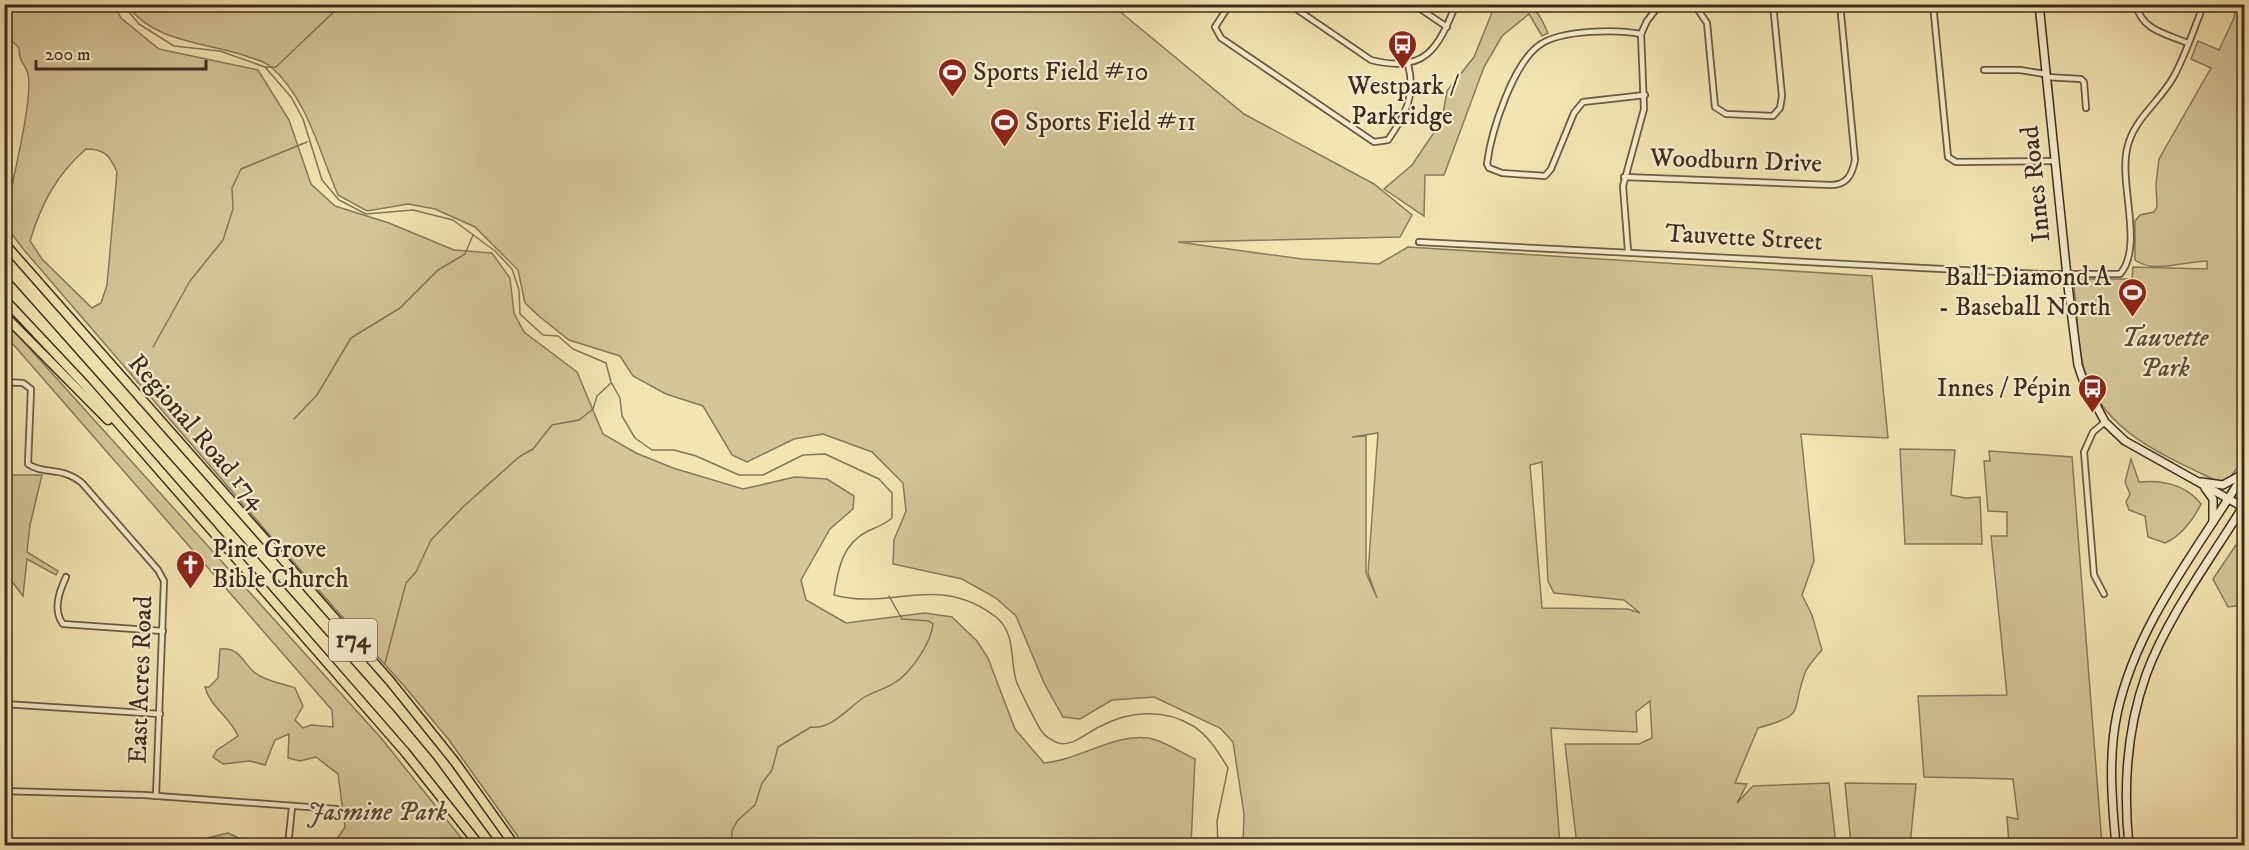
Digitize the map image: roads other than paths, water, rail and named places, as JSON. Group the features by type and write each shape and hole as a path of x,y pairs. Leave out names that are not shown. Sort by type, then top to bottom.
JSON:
{"highway":[{"path":"4,237 31,273"},
{"name":"Regional Road 174","path":"4,243 397,690 455,762 515,846"},
{"name":"174","path":"4,299 84,384 405,752 480,846"},
{"path":"4,315 149,461"}],"main road":[{"name":"Innes Road","path":"2039,4 2078,365 2088,393 2105,422 2126,441 2244,506 2177,613 2146,673 2130,734 2126,766 2128,846"},
{"path":"2199,483 2223,485 2231,483 2244,473"},
{"path":"2116,846 2111,779 2113,748 2117,715 2128,672 2159,608 2244,473"},
{"path":"2199,483 2213,499 2212,525"},
{"path":"2115,837 2128,836"}],"street":[{"path":"1230,4 1215,27 1221,38 1374,142 1388,140 1406,112 1412,95 1408,64"},
{"path":"1289,4 1371,60 1408,64 1434,50 1447,27 1456,4"},
{"path":"1413,4 1447,27"},
{"path":"1628,251 1623,186 1644,109 1641,34 1647,21 1660,4"},
{"path":"1694,4 1707,23 1715,107 1726,114 1773,116 1780,108 1782,96 1773,4"},
{"name":"Woodburn Drive","path":"1624,177 1839,185 1846,181 1853,173 1855,160 1840,4"},
{"path":"1932,4 1947,157 1956,162 2055,161"},
{"path":"2136,4 2139,17 2147,27 2188,43 2204,4"},
{"path":"1641,34 1618,31 1564,36 1540,44 1528,55 1517,74 1493,136 1487,164 1489,168 1502,173 1545,176 1551,169 1574,113 1583,102 1645,95"},
{"name":"Tauvette Street","path":"1419,242 2067,274 2120,274 2125,268 2131,247 2124,173 2127,147 2138,123 2173,78 2188,43"},
{"path":"1984,70 2020,70 2081,79 2084,82 2086,108"},
{"name":"East Acres Road","path":"4,382 28,385 31,392 28,464 34,468 59,470 72,474 158,570 164,582 166,594 156,796"},
{"path":"2104,594 2094,575 2084,452 2093,432 2105,422"},
{"path":"66,577 59,591 58,611 63,624 163,631"},
{"path":"4,704 160,714"},
{"path":"4,790 156,796 336,809"},
{"path":"288,846 292,807"}],"waterway":[{"path":"122,4 139,24 174,46 220,51 265,67 291,97 303,119 322,180 339,200 366,214 413,210 453,220 495,251 512,269 519,290 520,314 543,335 558,336 573,349 606,363 611,382 620,398 622,416 635,438 652,450 674,450 696,456 739,475 763,475 803,455 825,454 879,479 892,493 892,518 859,536 852,543 843,558 834,595 855,599 876,599 935,594 975,604 996,617 1002,623 1010,639 1014,672 1024,698 1043,733 1058,743 1069,743 1110,722 1134,715 1170,716 1193,726 1208,739 1228,768 1217,821 1218,846"},
{"path":"266,67 276,67 342,4"},
{"path":"153,347 190,281 223,240 233,209 232,188 241,169 307,142"},
{"path":"294,419 317,395 351,338 400,308 438,270 465,254 473,235"},
{"path":"385,663 406,583 416,572 431,540 464,506 519,457 533,449 552,425 579,420 593,409 597,396 611,383"},
{"path":"731,846 732,831 737,821 755,805 762,783 772,770 778,747 811,727 832,722 863,698 896,682 911,668 921,654 929,639 933,624 929,621 902,619 889,596"}],"tram line":[{"path":"4,272 394,711 434,759 498,846"}],"place":[{"name":"Westpark / Parkridge","path":"1402,70"},
{"name":"Sports Field #10","path":"952,98"},
{"name":"Sports Field #11","path":"1004,148"},
{"name":"Ball Diamond A - Baseball North","path":"2132,318"},
{"name":"Innes / Pépin","path":"2092,414"},
{"name":"Pine Grove Bible Church","path":"191,590"}],"park label":[{"name":"Tauvette Park","path":"2165,353"},
{"name":"Jasmine Park","path":"377,812"}]}
